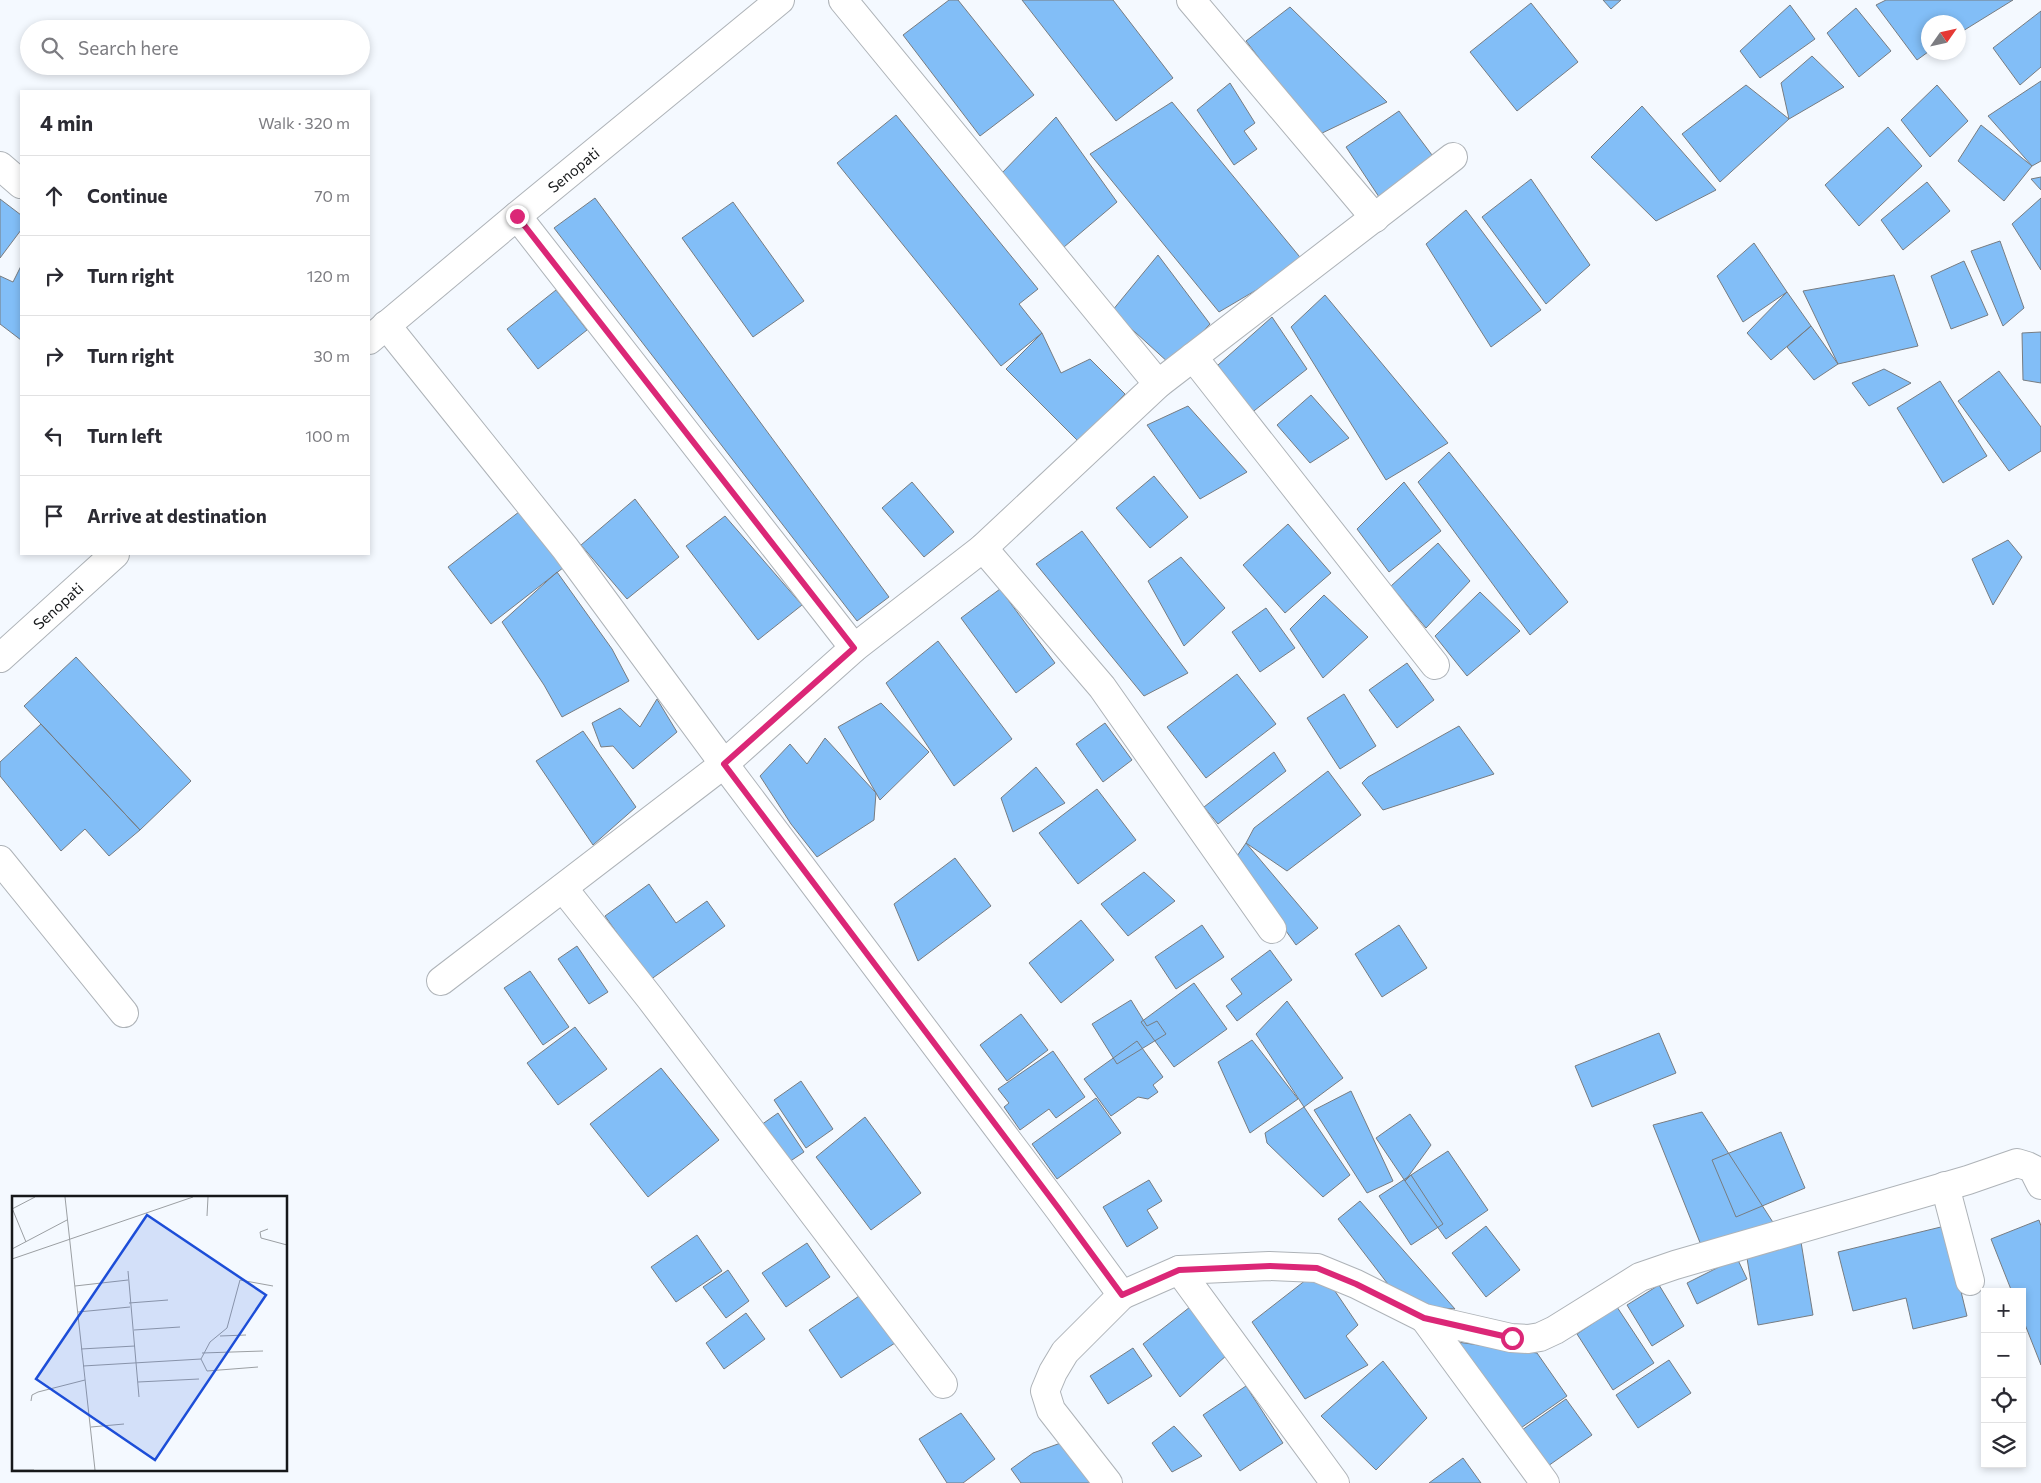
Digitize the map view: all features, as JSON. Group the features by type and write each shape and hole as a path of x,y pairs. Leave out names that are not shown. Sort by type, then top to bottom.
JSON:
{"street":[{"name":"Senopati","path":"377,332 780,0"},
{"path":"844,0 1158,384"},
{"path":"1191,0 1376,218"},
{"path":"440,980 724,764 854,648 983,548 1158,384 1453,157"},
{"path":"0,166 20,183"},
{"path":"517,216 854,648"},
{"path":"377,332 565,548 724,764 1122,1295"},
{"path":"1193,356 1435,665"},
{"path":"983,548 1102,687 1272,929"},
{"name":"Senopati","path":"0,658 114,555"},
{"path":"0,860 124,1013"},
{"path":"562,888 650,998 943,1384"},
{"path":"1108,1483 1051,1410 1045,1391 1053,1372 1065,1352 1122,1295 1179,1270 1270,1266 1317,1268 1356,1284 1424,1318 1512,1338 1540,1337 1640,1278 1726,1250 2017,1163 2033,1169 2041,1185"},
{"path":"1945,1186 1970,1281"},
{"path":"1179,1270 1335,1483"},
{"path":"1424,1318 1545,1483"}],"building":[{"path":"949,0 958,0 1034,95 980,136 903,35"},
{"path":"1022,0 1113,0 1173,78 1116,121"},
{"path":"1603,0 1621,0 1611,9"},
{"path":"1886,0 2013,0 1966,29 1966,15 1921,15 1921,57 1917,60 1876,5"},
{"path":"1531,3 1578,62 1517,111 1470,52"},
{"path":"1790,5 1815,39 1760,78 1740,51"},
{"path":"1290,7 1387,102 1318,135 1246,41"},
{"path":"1856,8 1891,51 1859,77 1827,33"},
{"path":"2041,11 2041,67 2020,85 1993,48"},
{"path":"1812,56 1844,87 1789,119 1781,83"},
{"path":"2041,81 2041,161 2032,166 1988,116"},
{"path":"1230,83 1255,123 1244,131 1257,149 1234,165 1197,110"},
{"path":"1746,85 1789,119 1720,182 1682,134"},
{"path":"1937,85 1968,121 1930,157 1901,120"},
{"path":"1172,102 1304,262 1219,312 1090,154"},
{"path":"1642,106 1716,190 1656,221 1591,157"},
{"path":"1399,111 1438,163 1385,206 1346,147"},
{"path":"896,115 1038,289 1019,304 1042,333 1001,366 837,163"},
{"path":"1056,117 1117,202 1064,247 1001,174"},
{"path":"1981,125 2032,166 2004,201 1958,161"},
{"path":"1888,127 1922,166 1859,226 1825,185"},
{"path":"2041,177 2041,190 2031,179"},
{"path":"1531,179 1590,265 1546,304 1482,217"},
{"path":"1927,182 1950,211 1903,250 1881,220"},
{"path":"595,198 889,597 857,621 554,228"},
{"path":"2041,198 2041,270 2012,224"},
{"path":"0,199 20,214 20,231 0,258"},
{"path":"733,202 804,301 753,337 682,238"},
{"path":"1466,210 1541,310 1491,347 1426,244"},
{"path":"2000,241 2024,308 2003,326 1971,251"},
{"path":"1754,243 1787,292 1743,322 1717,276"},
{"path":"1158,255 1210,324 1170,364 1112,311"},
{"path":"1964,261 1988,315 1951,329 1931,276"},
{"path":"20,268 20,339 0,324 0,276 13,282"},
{"path":"1894,275 1918,346 1838,364 1803,291"},
{"path":"556,290 587,330 538,369 507,329"},
{"path":"1787,292 1811,326 1771,360 1747,333"},
{"path":"1325,295 1448,443 1386,480 1291,327"},
{"path":"1272,317 1307,369 1250,414 1218,365"},
{"path":"1811,326 1838,364 1814,380 1787,347"},
{"path":"2041,332 2041,383 2023,380 2022,333"},
{"path":"1042,333 1061,373 1090,359 1125,394 1078,441 1006,369"},
{"path":"1884,369 1911,383 1869,406 1852,383"},
{"path":"1999,371 2041,427 2041,451 2009,471 1958,401"},
{"path":"1940,381 1987,456 1943,483 1897,408"},
{"path":"1311,395 1349,438 1310,463 1277,425"},
{"path":"1188,406 1247,472 1200,499 1147,425"},
{"path":"1449,452 1568,602 1530,635 1418,482"},
{"path":"1154,476 1188,517 1150,548 1116,508"},
{"path":"912,482 954,532 924,557 882,508"},
{"path":"1404,482 1441,531 1389,572 1357,529"},
{"path":"635,499 679,557 627,599 581,545"},
{"path":"524,508 568,564 491,624 448,567"},
{"path":"725,516 802,605 758,640 686,546"},
{"path":"1288,524 1331,573 1285,613 1243,565"},
{"path":"1082,531 1188,673 1144,696 1036,564"},
{"path":"2008,540 2022,557 1993,605 1972,559"},
{"path":"1438,543 1470,581 1426,628 1391,586"},
{"path":"1181,557 1225,608 1184,646 1148,581"},
{"path":"557,572 612,649 629,681 562,717 544,685 502,622"},
{"path":"1000,589 1055,663 1016,693 961,618"},
{"path":"1480,592 1520,631 1467,676 1435,636"},
{"path":"1324,595 1368,637 1323,678 1290,629"},
{"path":"1266,608 1295,648 1260,672 1232,632"},
{"path":"938,641 1012,739 954,786 886,683"},
{"path":"76,657 191,781 140,830 24,706"},
{"path":"1407,663 1434,700 1397,728 1369,690"},
{"path":"1237,674 1276,724 1206,778 1167,727"},
{"path":"1344,694 1376,746 1340,769 1307,718"},
{"path":"657,699 677,732 633,769 613,746 601,747 592,723 620,708 640,727"},
{"path":"881,703 929,752 880,800 838,727"},
{"path":"1105,723 1132,760 1103,782 1076,744"},
{"path":"41,724 140,830 109,856 85,829 61,851 0,776 0,762"},
{"path":"1459,726 1494,774 1383,810 1362,783 1368,777"},
{"path":"583,731 636,807 593,845 536,761"},
{"path":"825,738 876,793 874,820 817,857 791,824 760,776 790,744 807,764"},
{"path":"1274,752 1286,771 1218,824 1204,807"},
{"path":"1036,767 1065,803 1013,832 1001,798"},
{"path":"1328,771 1361,815 1287,871 1246,843 1254,828"},
{"path":"1097,789 1136,840 1078,884 1039,833"},
{"path":"1246,843 1318,928 1296,945 1235,859"},
{"path":"955,858 991,906 918,961 894,904"},
{"path":"1144,872 1175,901 1128,936 1101,904"},
{"path":"649,884 676,923 707,901 725,926 650,980 605,916"},
{"path":"1081,920 1114,960 1061,1003 1029,963"},
{"path":"1202,925 1224,957 1176,989 1155,957"},
{"path":"1399,925 1427,968 1382,997 1355,954"},
{"path":"577,946 608,992 589,1004 558,959"},
{"path":"1270,950 1292,980 1237,1021 1226,1006 1242,994 1231,979"},
{"path":"530,971 569,1027 543,1045 504,988"},
{"path":"1194,983 1227,1029 1174,1067 1141,1022"},
{"path":"1131,1000 1147,1026 1157,1021 1166,1034 1117,1064 1092,1024"},
{"path":"1287,1001 1343,1078 1304,1107 1256,1034"},
{"path":"1021,1014 1048,1050 1007,1081 980,1045"},
{"path":"575,1027 607,1069 558,1105 527,1063"},
{"path":"1659,1033 1676,1073 1592,1107 1575,1066"},
{"path":"1252,1040 1298,1099 1250,1133 1218,1062"},
{"path":"1137,1041 1163,1077 1153,1085 1158,1092 1148,1099 1138,1097 1111,1116 1084,1079"},
{"path":"1053,1051 1085,1097 1056,1118 1049,1109 1020,1130 1004,1107 1009,1103 998,1089"},
{"path":"661,1068 719,1140 648,1197 590,1124"},
{"path":"801,1081 833,1129 806,1148 774,1100"},
{"path":"1351,1091 1393,1181 1367,1193 1314,1110"},
{"path":"1096,1098 1121,1133 1057,1179 1032,1144"},
{"path":"1304,1107 1350,1175 1323,1197 1267,1143 1265,1133"},
{"path":"1702,1112 1776,1227 1703,1250 1653,1125"},
{"path":"778,1113 804,1152 780,1168 754,1130"},
{"path":"1410,1114 1431,1145 1405,1181 1376,1138"},
{"path":"865,1117 921,1193 871,1230 816,1157"},
{"path":"1781,1132 1805,1188 1736,1217 1712,1160"},
{"path":"1448,1151 1488,1210 1446,1239 1405,1181"},
{"path":"1411,1175 1443,1224 1411,1245 1379,1196"},
{"path":"1149,1180 1162,1201 1147,1210 1158,1228 1127,1247 1103,1207"},
{"path":"1360,1201 1455,1309 1404,1305 1338,1219"},
{"path":"2039,1220 2041,1226 2041,1365 2026,1327 2026,1288 2010,1288 1991,1239"},
{"path":"1486,1226 1520,1270 1486,1297 1452,1253"},
{"path":"1945,1226 1967,1316 1913,1329 1906,1298 1853,1311 1838,1252"},
{"path":"697,1235 722,1271 676,1302 651,1267"},
{"path":"1801,1242 1813,1315 1758,1325 1746,1252"},
{"path":"807,1243 830,1277 786,1307 762,1273"},
{"path":"1737,1258 1747,1279 1697,1304 1687,1283"},
{"path":"1320,1269 1358,1325 1346,1336 1368,1365 1305,1399 1252,1322"},
{"path":"728,1270 749,1301 726,1318 703,1287"},
{"path":"1659,1285 1684,1326 1652,1346 1627,1305"},
{"path":"862,1294 895,1343 841,1378 809,1330"},
{"path":"1190,1307 1227,1355 1180,1397 1143,1344"},
{"path":"1617,1307 1654,1363 1613,1390 1577,1334"},
{"path":"746,1313 765,1339 724,1369 706,1343"},
{"path":"1457,1342 1537,1353 1567,1396 1518,1430"},
{"path":"1133,1348 1152,1376 1108,1404 1090,1376"},
{"path":"1669,1360 1691,1393 1638,1428 1616,1395"},
{"path":"1383,1361 1427,1418 1376,1470 1321,1416"},
{"path":"1246,1386 1283,1443 1240,1471 1203,1415"},
{"path":"1566,1399 1592,1435 1548,1466 1522,1430"},
{"path":"961,1413 995,1459 963,1483 947,1483 919,1439"},
{"path":"1174,1426 1202,1456 1172,1472 1152,1443"},
{"path":"1069,1440 1099,1483 1021,1483 1011,1469 1033,1453"},
{"path":"1463,1458 1481,1483 1429,1483"}],"route":[{"path":"517,216 854,648 724,764 1122,1295 1179,1270 1270,1266 1317,1268 1356,1284 1424,1318 1512,1338"}]}
